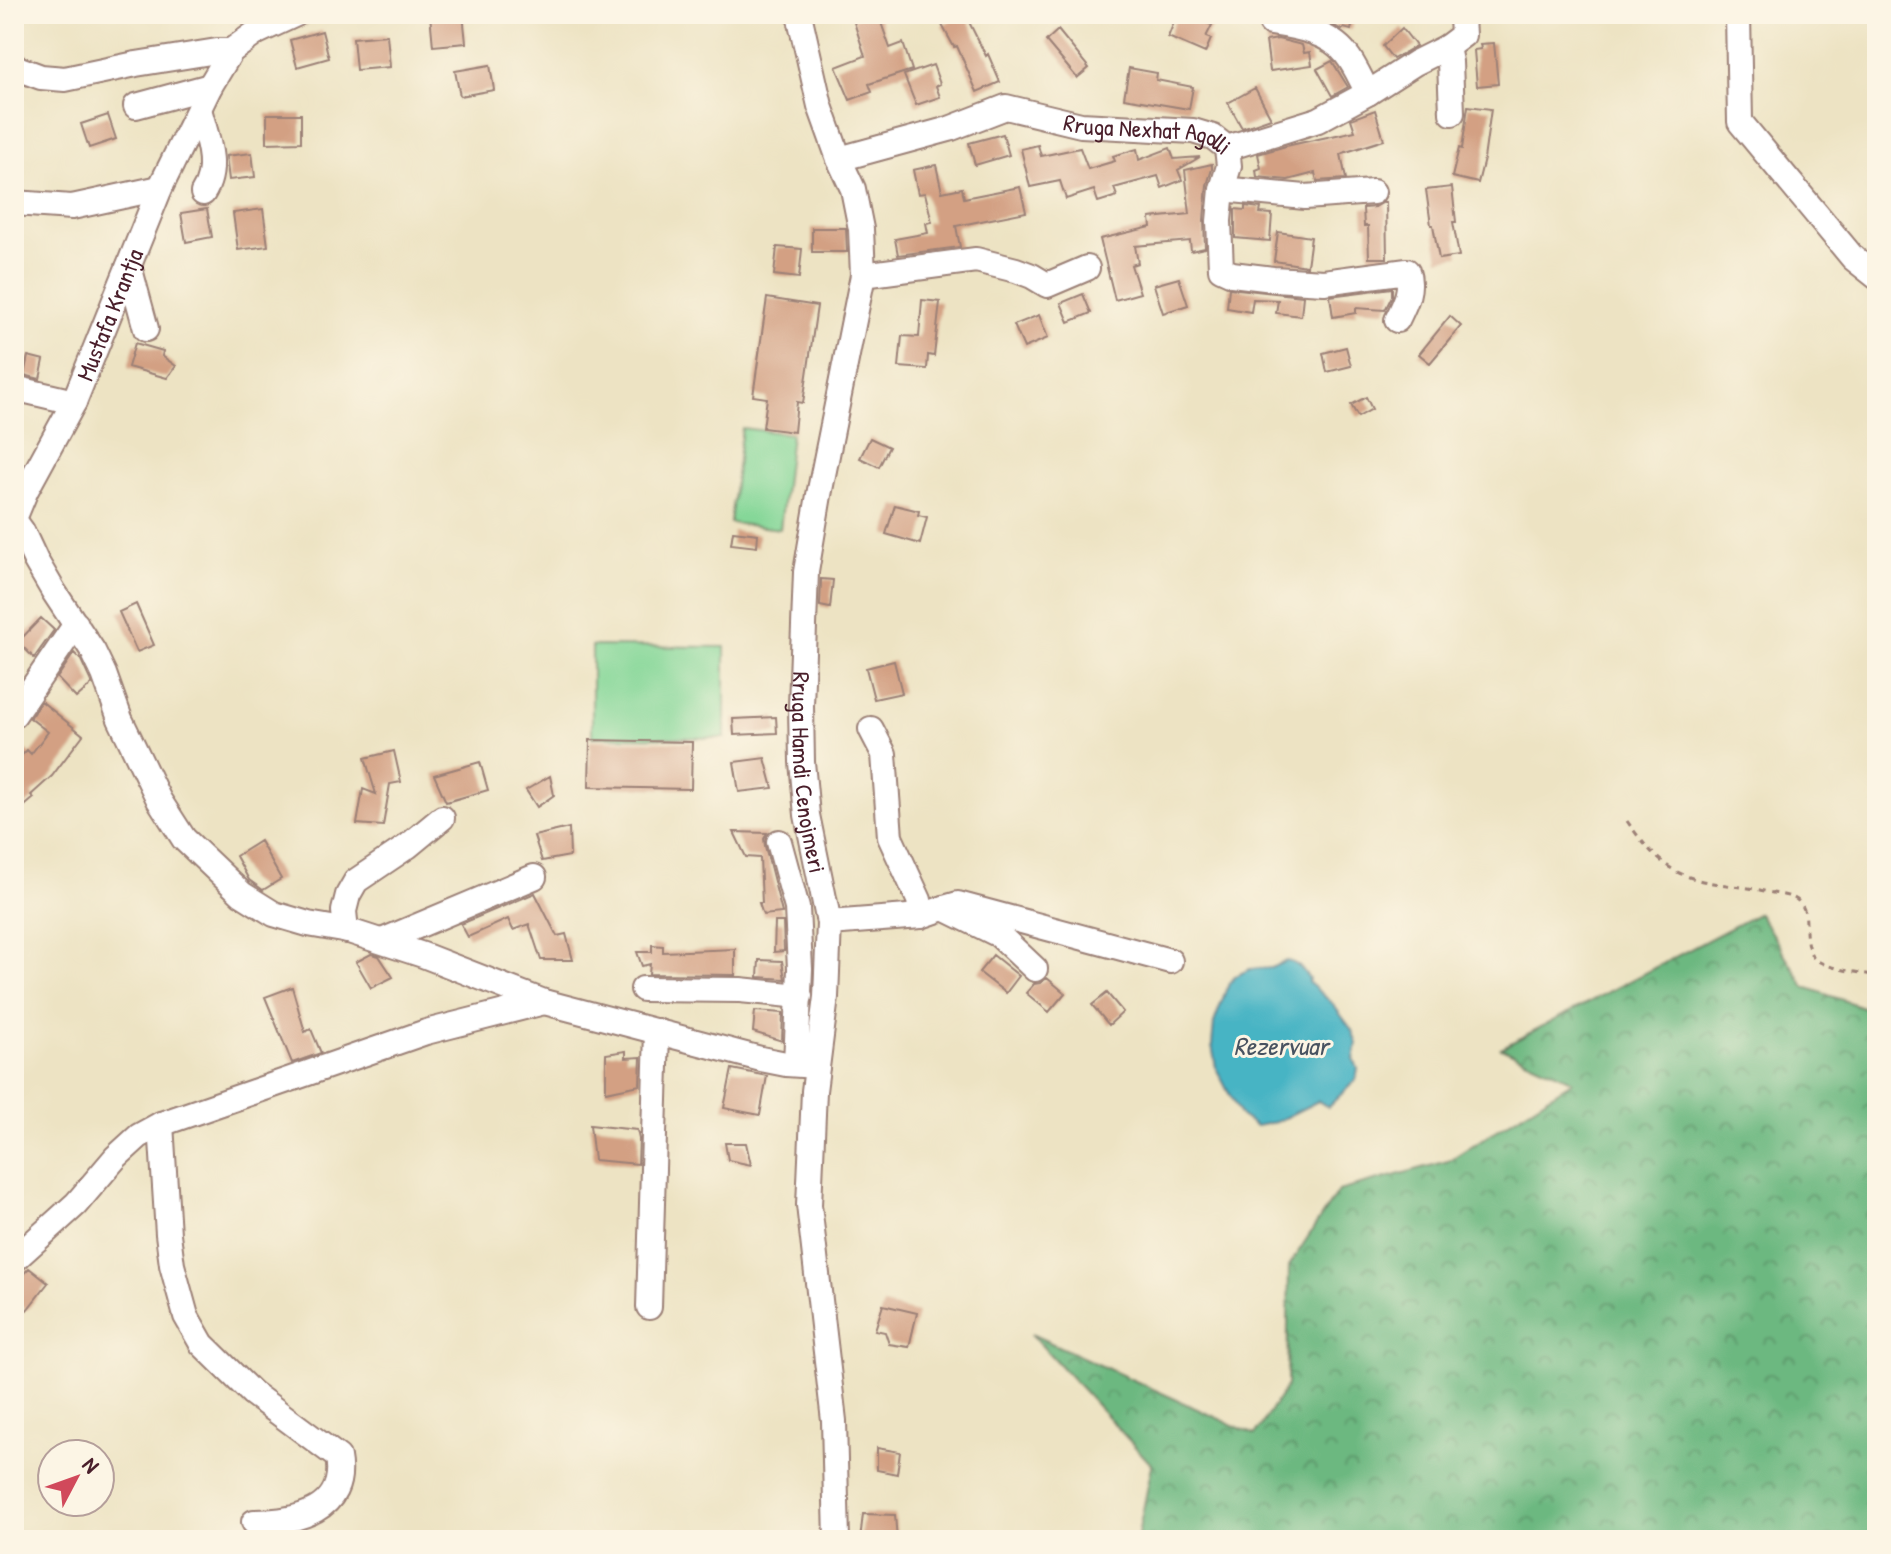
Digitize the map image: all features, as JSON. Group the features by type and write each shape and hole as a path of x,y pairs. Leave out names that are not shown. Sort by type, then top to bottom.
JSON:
{"street":[{"path":"18,64 41,77 65,79 136,64 231,51 257,32 296,14"},
{"name":"Rruga Hamdi Cenojmeri","path":"799,14 820,106 853,189 861,229 863,275 806,572 801,706 807,815 829,923 826,997 807,1065 814,1091 809,1205 834,1421 837,1540"},
{"path":"1452,113 1447,47 1463,35 1459,14"},
{"path":"1738,14 1740,122 1853,258 1877,277"},
{"path":"1271,23 1302,28 1336,43 1368,93"},
{"name":"Rruga Nexhat Agolli","path":"839,159 949,129 1006,107 1081,125 1193,131 1213,137 1227,148 1318,120 1447,47"},
{"name":"Mustafa Krantja","path":"14,520 20,484 74,402 160,188 210,86 231,51"},
{"path":"136,106 210,86"},
{"path":"199,109 210,151 211,169 209,183 203,193"},
{"path":"1227,148 1229,166 1222,189 1219,221 1221,269 1232,274 1324,282 1407,271 1410,279 1408,298 1397,320"},
{"path":"14,203 72,207 160,188"},
{"path":"1222,189 1305,197 1373,192"},
{"path":"863,275 976,260 1016,270 1047,285 1087,268"},
{"path":"129,266 146,329"},
{"path":"14,388 74,402"},
{"path":"14,520 54,592 93,651 120,719 159,800 184,839 242,894 274,914 382,941 544,1002 761,1059 807,1065 800,996 797,908 779,842"},
{"path":"14,715 76,624"},
{"path":"871,729 884,754 890,837 919,900 932,912 999,935 1035,969"},
{"path":"346,931 344,911 356,881 408,846 442,818"},
{"path":"382,941 534,877"},
{"path":"829,923 932,912 958,904 1170,961"},
{"path":"643,989 740,990 800,996"},
{"path":"14,1260 76,1204 116,1157 139,1136 161,1124 426,1032 544,1002"},
{"path":"649,1307 657,1031"},
{"path":"161,1124 172,1265 186,1316 202,1344 252,1393 338,1457 340,1469 337,1483 319,1509 280,1522 254,1522"}],"path":[{"path":"1627,821 1655,856 1689,877 1745,886 1796,899 1807,917 1806,936 1814,958 1848,971 1877,975"}],"green space":[{"path":"742,428 791,434 780,529 730,523"},
{"path":"592,646 725,647 725,738 592,737"},
{"path":"1759,913 1805,987 1877,1012 1877,1540 1137,1540 1152,1465 1031,1334 1255,1435 1287,1385 1289,1266 1338,1191 1448,1161 1573,1081 1501,1048"}],"water":[{"name":"Rezervuar","path":"1286,961 1302,969 1309,978 1308,982 1331,1002 1352,1030 1357,1044 1354,1059 1358,1069 1356,1080 1328,1107 1318,1101 1276,1122 1256,1126 1240,1115 1216,1068 1212,1045 1214,1023 1226,990 1235,976 1250,969 1271,968"}],"building":[{"path":"430,14 463,14 466,43 433,46"},
{"path":"878,14 890,48 903,43 912,70 869,84 872,92 850,100 836,67 865,56 853,19"},
{"path":"963,14 986,56 988,54 1000,82 977,92 957,46 954,47 942,25"},
{"path":"1184,14 1212,25 1206,37 1211,39 1205,53 1168,37 1175,20 1181,22"},
{"path":"1328,14 1355,14 1351,30 1342,30 1326,21"},
{"path":"1402,28 1416,46 1393,59 1383,46"},
{"path":"1058,30 1089,68 1077,78 1046,41"},
{"path":"322,31 329,58 297,67 290,40"},
{"path":"387,35 390,67 356,70 353,38"},
{"path":"1278,39 1302,45 1304,53 1310,52 1312,65 1270,71 1266,41"},
{"path":"1494,43 1498,84 1477,86 1474,50 1481,49 1480,44"},
{"path":"1332,61 1348,87 1332,96 1317,69"},
{"path":"490,65 494,90 460,96 455,71"},
{"path":"933,65 940,84 936,86 940,97 916,105 904,75"},
{"path":"1129,68 1157,73 1156,80 1193,87 1189,109 1124,98"},
{"path":"1255,88 1271,118 1242,128 1228,103"},
{"path":"1468,106 1491,109 1478,183 1452,177 1459,148 1462,149"},
{"path":"1375,110 1384,140 1341,154 1346,179 1317,181 1315,173 1288,180 1257,177 1256,170 1261,168 1258,154 1355,131 1351,119"},
{"path":"267,114 301,114 301,142 267,143"},
{"path":"108,115 116,139 89,148 81,124"},
{"path":"1003,134 1009,155 975,165 969,143"},
{"path":"1038,145 1041,156 1080,148 1088,169 1115,161 1113,156 1137,149 1139,160 1170,148 1174,159 1200,157 1178,170 1182,180 1162,188 1158,176 1114,188 1117,196 1098,202 1094,190 1066,199 1060,181 1030,187 1021,149"},
{"path":"252,153 255,177 229,180 226,156"},
{"path":"1212,164 1204,220 1205,248 1191,251 1190,241 1135,246 1138,263 1131,265 1140,293 1115,300 1100,239 1151,227 1150,218 1190,214 1185,170"},
{"path":"936,165 942,192 962,188 964,198 1020,187 1026,212 956,226 960,247 898,255 895,239 928,233 926,223 932,222 925,193 918,194 913,170"},
{"path":"1452,187 1456,222 1453,222 1459,256 1439,259 1426,190"},
{"path":"1384,202 1387,258 1369,258 1368,226 1364,226 1363,208"},
{"path":"1245,206 1261,208 1260,213 1272,214 1270,241 1235,238 1235,209 1245,210"},
{"path":"207,209 212,237 186,242 181,213"},
{"path":"263,209 268,246 238,250 233,213"},
{"path":"812,228 846,228 847,252 812,252"},
{"path":"1278,232 1311,237 1307,266 1274,261"},
{"path":"777,247 802,249 799,278 774,275"},
{"path":"1179,278 1188,305 1163,313 1154,285"},
{"path":"1229,288 1303,296 1301,316 1276,313 1278,300 1253,299 1251,312 1227,308"},
{"path":"1392,288 1392,296 1385,310 1356,308 1356,313 1333,317 1330,296"},
{"path":"1083,294 1091,313 1069,322 1061,303"},
{"path":"767,298 817,306 803,403 797,402 794,432 763,428 767,398 753,396"},
{"path":"922,300 940,302 934,356 928,355 927,369 899,367 902,336 919,337"},
{"path":"1039,315 1048,338 1024,348 1014,325"},
{"path":"1450,316 1461,326 1430,363 1419,354"},
{"path":"135,343 163,351 162,356 176,366 167,378 128,367"},
{"path":"1346,347 1351,366 1327,372 1323,353"},
{"path":"28,356 44,360 40,379 24,375"},
{"path":"1366,397 1372,409 1358,417 1351,405"},
{"path":"870,438 889,447 879,467 860,458"},
{"path":"895,505 919,511 918,515 927,517 920,544 886,534"},
{"path":"733,531 758,534 757,547 731,544"},
{"path":"821,579 833,580 830,608 820,606"},
{"path":"136,604 154,645 137,652 119,612"},
{"path":"41,618 54,630 34,658 18,642"},
{"path":"74,653 81,660 92,684 76,698 57,678"},
{"path":"894,661 902,693 874,699 866,668"},
{"path":"41,701 83,735 52,776 31,795 34,798 14,815 14,763 27,750 31,754 48,732 30,718"},
{"path":"776,717 777,733 734,735 733,719"},
{"path":"590,740 692,742 691,789 589,787"},
{"path":"394,751 401,782 390,784 383,826 357,824 363,789 376,794 365,758"},
{"path":"765,758 773,788 739,792 734,762"},
{"path":"480,762 488,790 446,802 434,775"},
{"path":"550,776 554,795 537,807 526,790"},
{"path":"569,828 570,856 542,861 534,836"},
{"path":"734,832 767,833 765,846 782,913 763,915 759,903 762,903 760,858 746,857"},
{"path":"260,841 281,879 263,890 249,880 236,856"},
{"path":"535,893 557,936 566,934 573,960 541,960 529,924 513,930 508,919 468,937 461,924"},
{"path":"775,922 783,922 784,951 774,952"},
{"path":"652,945 663,946 663,952 735,949 735,975 649,974 650,964 642,966 637,952 652,952"},
{"path":"371,954 379,956 393,977 371,988 356,962"},
{"path":"993,955 1019,976 1006,993 979,972"},
{"path":"759,960 782,961 785,979 758,977"},
{"path":"1047,978 1065,993 1049,1012 1026,993 1034,984"},
{"path":"292,987 305,1032 311,1029 321,1053 292,1063 265,997"},
{"path":"1107,993 1123,1012 1109,1025 1092,1005"},
{"path":"755,1011 783,1013 782,1041 753,1032"},
{"path":"626,1051 626,1058 641,1057 640,1085 606,1092 606,1054"},
{"path":"732,1069 767,1076 760,1115 724,1108"},
{"path":"590,1125 637,1130 638,1164 594,1160"},
{"path":"725,1143 746,1143 751,1165 728,1160"},
{"path":"29,1268 48,1283 27,1310 14,1301 14,1284"},
{"path":"883,1305 917,1313 909,1347 889,1344 885,1332 875,1330"},
{"path":"877,1448 900,1452 897,1474 877,1470"},
{"path":"863,1514 895,1515 897,1540 860,1540"}]}
